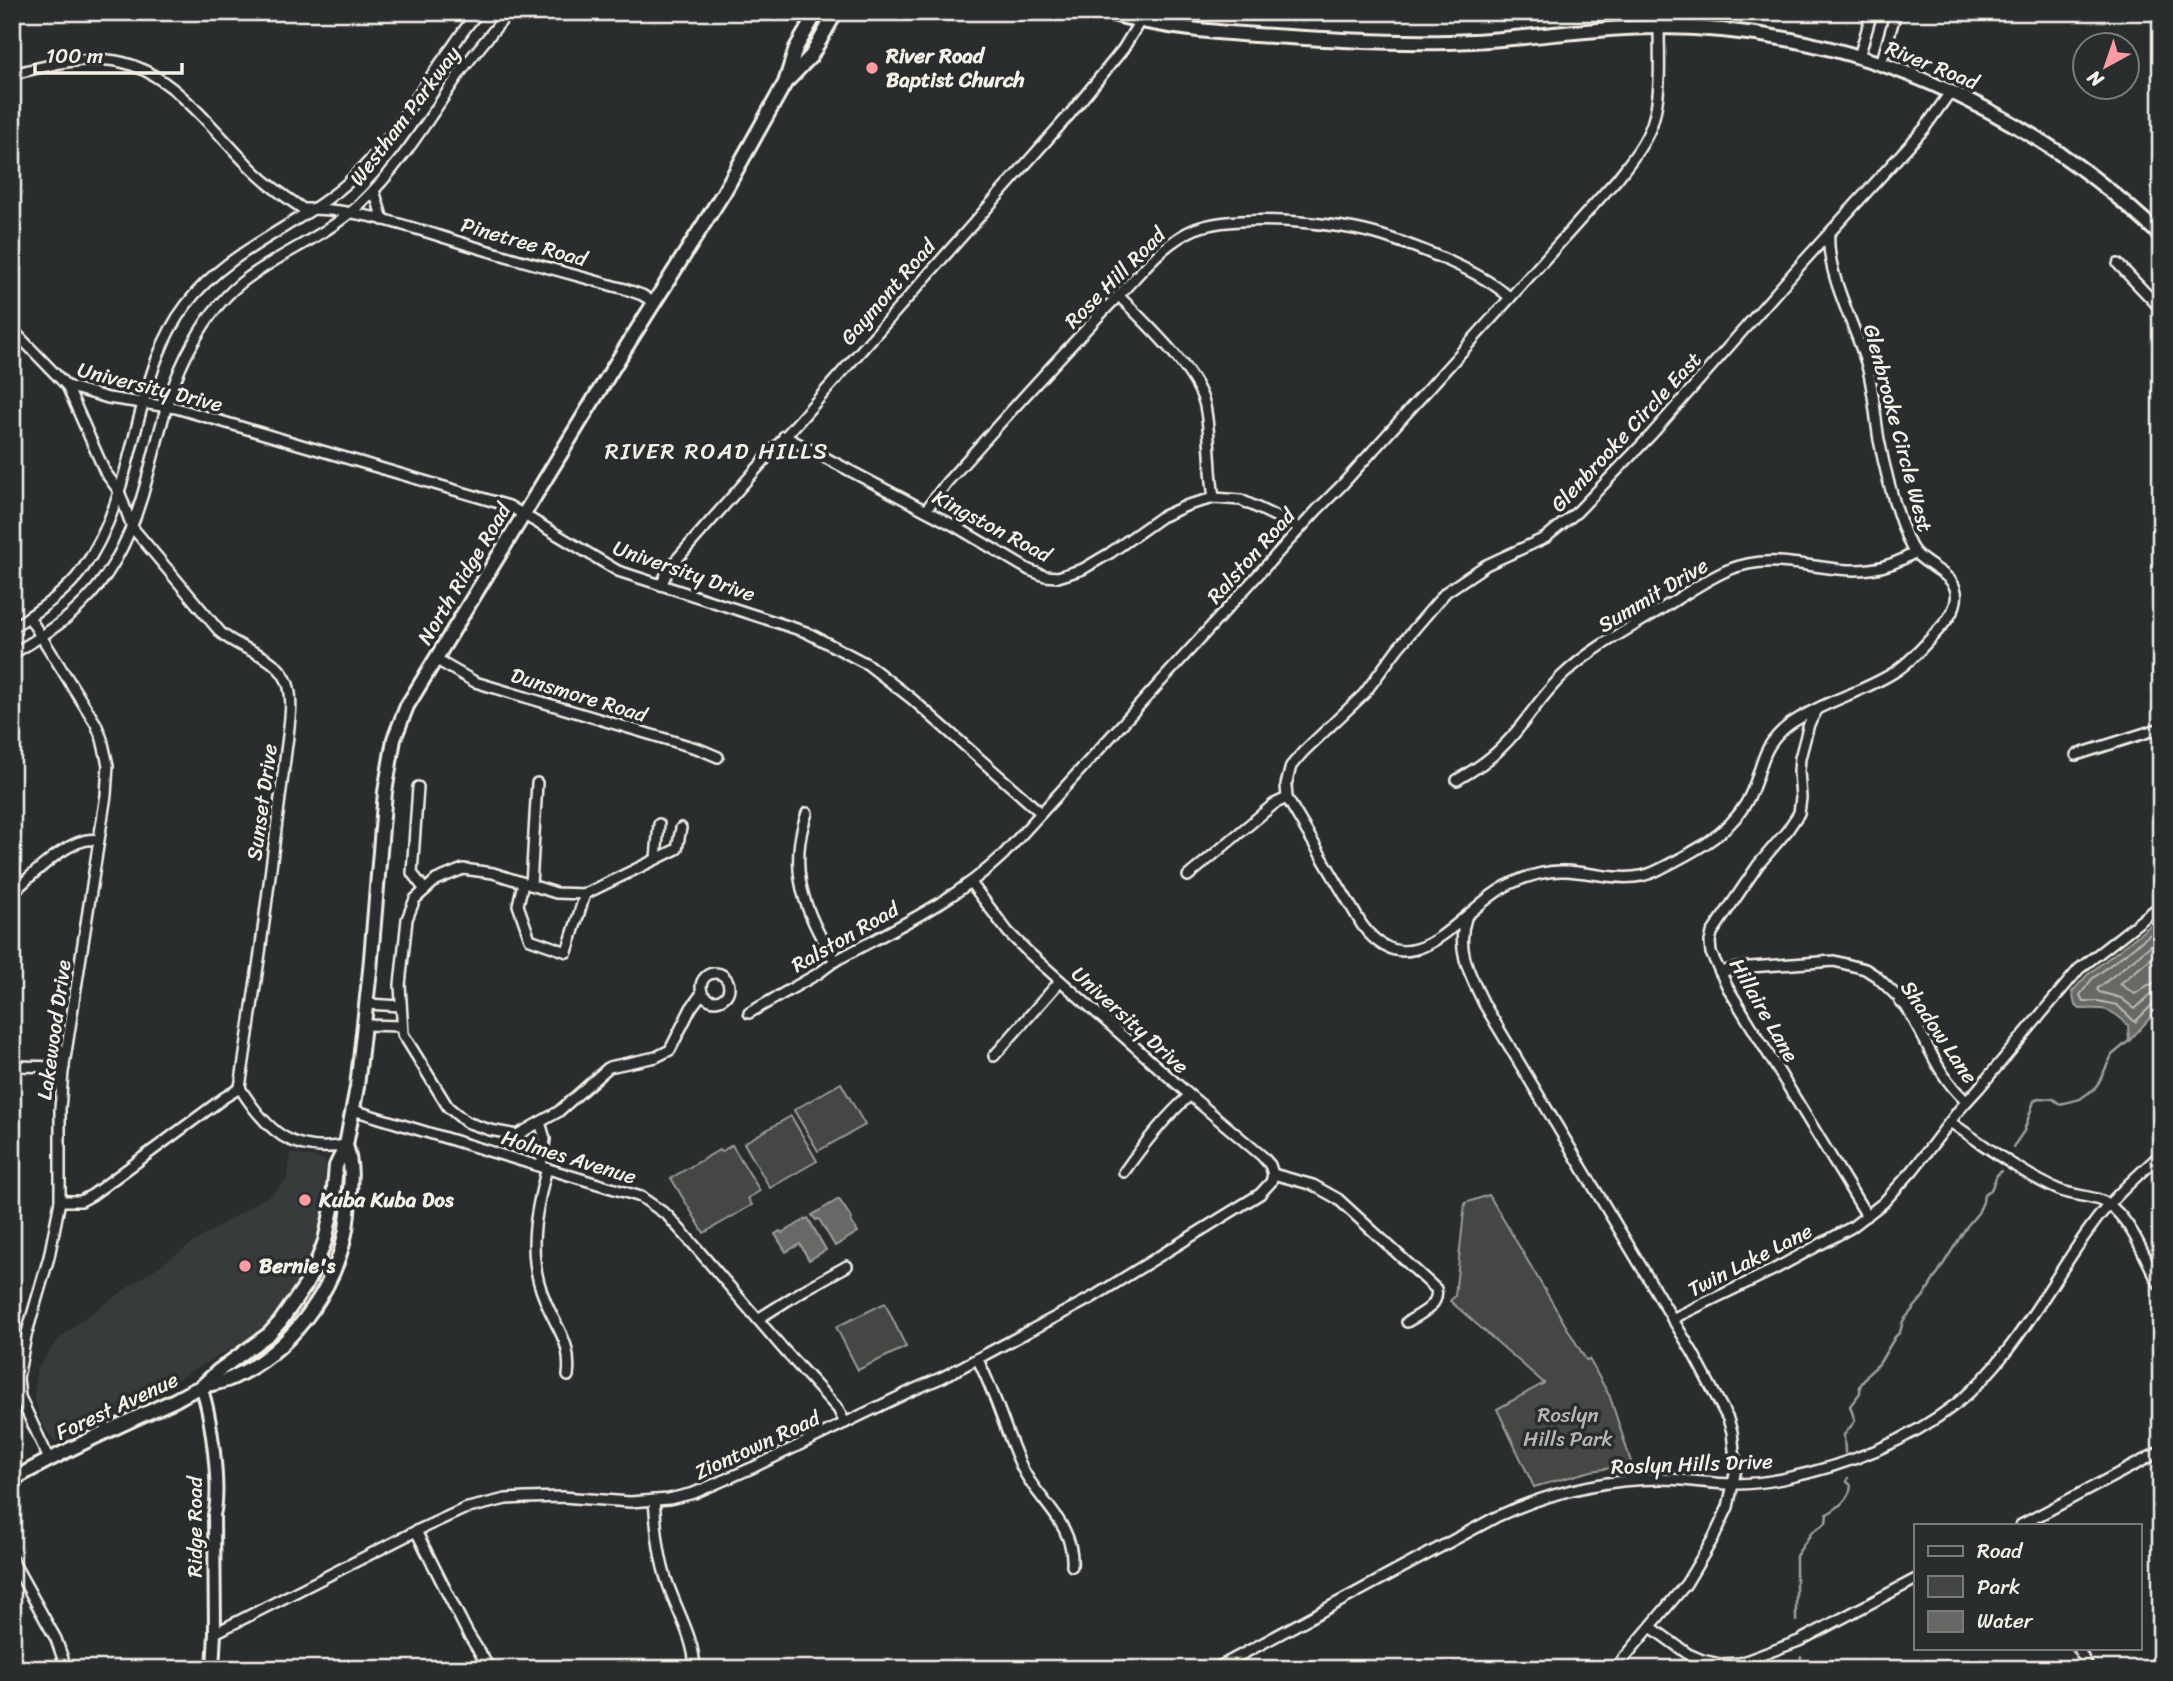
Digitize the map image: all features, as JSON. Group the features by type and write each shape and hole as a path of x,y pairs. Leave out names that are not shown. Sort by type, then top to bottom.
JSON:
{"main road":[{"name":"North Ridge Road","path":"201,1387 218,1371 270,1334 305,1286 325,1241 332,1209 336,1166 346,1145 353,1110 367,1004 386,792 394,739 407,706 653,302 724,192 785,83 796,48 817,12"},
{"name":"North Ridge Road","path":"785,83 811,56 836,12"},
{"name":"River Road","path":"1106,12 1140,21 1234,34 1422,43 1659,27 1710,29 1803,43 1881,64 1951,91 2016,125 2061,153 2112,192 2161,236"},
{"name":"North Ridge Road","path":"201,1387 234,1378 286,1340 313,1307 330,1279 345,1238 352,1170 346,1145"},
{"name":"Forest Avenue","path":"12,1480 49,1459 201,1387"}],"street":[{"name":"Westham Parkway","path":"12,628 64,589 81,571 93,552 112,515 162,344 187,303 221,268 315,208 357,174 479,12"},
{"name":"Westham Parkway","path":"12,654 81,606 121,552 132,527 167,406 190,348 208,318 227,296 256,272 349,213 374,190 414,140 476,52 509,12"},
{"path":"1859,57 1872,12"},
{"path":"1881,64 1896,12"},
{"path":"2152,12 2161,17"},
{"name":"Gaymont Road","path":"661,585 670,567 1070,114 1123,49 1140,21"},
{"name":"Ralston Road","path":"749,1013 971,883 1003,855 1342,485 1617,179 1646,138 1656,110 1659,27"},
{"name":"Pinetree Road","path":"12,74 89,60 107,60 135,66 172,89 250,167 303,209 315,208 383,220 625,289 653,302"},
{"name":"Glenbrooke Circle East","path":"1287,798 1286,785 1291,766 1358,701 1398,648 1446,592 1486,565 1545,538 1577,512 1651,435 1924,130 1951,91"},
{"path":"374,190 383,220"},
{"name":"Rose Hill Road","path":"926,510 947,482 1157,255 1182,236 1214,223 1242,220 1319,224 1367,231 1443,259 1487,281 1510,298"},
{"name":"Glenbrooke Circle West","path":"1287,798 1362,925 1376,942 1404,951 1420,948 1438,939 1508,884 1531,875 1565,871 1643,877 1716,837 1731,825 1747,801 1770,743 1794,722 1896,671 1923,647 1951,613 1956,595 1952,581 1914,552 1902,522 1880,441 1866,364 1829,256 1829,234"},
{"path":"2118,264 2161,309"},
{"path":"1118,295 1165,345 1201,395 1209,433 1210,475 1214,498"},
{"name":"University Drive","path":"12,329 67,386 108,398 167,406 509,506 608,566 806,632 867,664 912,699 1041,813"},
{"name":"Sunset Drive","path":"67,386 105,472 119,491 132,527 221,633 276,666 286,677 291,692 288,736 240,1088"},
{"name":"Kingston Road","path":"784,436 926,510 1029,570 1045,576 1058,577 1083,569 1161,517 1188,505 1214,498 1241,500 1300,528"},
{"name":"Summit Drive","path":"1457,780 1483,764 1503,746 1546,692 1580,661 1726,571 1742,565 1771,562 1854,570 1870,569 1903,559 1914,552"},
{"name":"Lakewood Drive","path":"29,617 96,724 106,749 107,786 64,1067 60,1109 60,1201 49,1257 26,1336 18,1378 20,1397 26,1413 49,1459"},
{"name":"Dunsmore Road","path":"435,659 475,682 718,757"},
{"name":"Hillaire Lane","path":"1819,708 1813,715 1800,758 1801,803 1797,818 1758,865 1712,933 1710,950 1728,988 1867,1216"},
{"path":"2076,755 2161,728"},
{"path":"537,783 527,884 518,905 530,939 566,951 584,894"},
{"path":"418,786 412,873 425,890"},
{"path":"1188,876 1274,804 1287,798"},
{"path":"807,813 800,831 802,896 811,922 835,961"},
{"path":"656,859 659,824"},
{"path":"681,828 677,849 584,894 556,893 493,873 463,869 436,880 415,899 407,919 400,985 402,1034 449,1107 466,1122 517,1135 558,1112 608,1067 670,1050 702,992"},
{"path":"12,893 67,848 89,838 98,840"},
{"name":"University Drive","path":"971,883 1008,932 1189,1096 1262,1156 1270,1165 1273,1174"},
{"name":"Twin Lake Lane","path":"1466,918 1462,934 1465,964 1485,1004 1672,1319 1773,1270 1852,1227 1883,1203 2079,969 2161,905"},
{"name":"Shadow Lane","path":"1720,971 1834,961 1866,969 1892,990 1905,1005 1942,1076 1966,1101"},
{"path":"994,1056 1060,981"},
{"path":"367,1004 401,1006"},
{"path":"364,1025 402,1026"},
{"path":"12,1066 64,1067"},
{"path":"60,1201 81,1201 92,1195 240,1088 266,1125 283,1138 322,1148 346,1145"},
{"path":"1124,1172 1139,1150 1189,1096"},
{"name":"Holmes Avenue","path":"353,1110 641,1197 657,1207 685,1234 838,1409 845,1423"},
{"path":"540,1122 545,1139 544,1167 534,1220 534,1262 544,1300 569,1350 568,1376"},
{"path":"1950,1122 2040,1180 2108,1205 2129,1228 2161,1287"},
{"name":"Roslyn Hills Drive","path":"1215,1669 1496,1517 1545,1497 1586,1487 1642,1479 1674,1479 1733,1485 1780,1479 1856,1460 1899,1441 1957,1403 1974,1387 2009,1347 2108,1205 2161,1154"},
{"path":"1273,1174 1313,1185 1338,1199 1436,1289 1437,1298 1433,1305 1407,1322"},
{"name":"Ziontown Road","path":"215,1633 464,1509 506,1499 562,1497 630,1502 669,1499 711,1487 978,1360 1093,1297 1260,1194 1271,1182 1273,1174"},
{"path":"758,1319 847,1266"},
{"path":"1615,1669 1686,1584 1703,1558 1728,1507 1736,1468 1735,1448 1728,1419 1672,1319"},
{"path":"978,1360 999,1407 1019,1463 1067,1533 1073,1556 1072,1566"},
{"name":"Ridge Road","path":"201,1387 209,1414 214,1466 213,1669"},
{"path":"2023,1524 2161,1451"},
{"path":"654,1500 665,1575 688,1634 695,1669"},
{"path":"416,1531 467,1632 490,1669"},
{"path":"12,1560 56,1639 63,1659 60,1669"},
{"path":"1651,1627 1688,1654 1702,1660 1720,1664 1740,1663 1798,1641 1914,1580"},
{"path":"2079,1650 2089,1669"}],"shaded area":[{"path":"290,1153 326,1160 322,1221 313,1250 293,1292 268,1322 246,1340 63,1441 53,1441 42,1424 34,1397 36,1371 55,1343 79,1322 137,1281 273,1193 287,1180"}],"green space":[{"path":"841,1083 865,1125 818,1151 794,1110"},
{"path":"791,1116 817,1161 770,1188 744,1143"},
{"path":"732,1145 760,1191 748,1198 752,1205 704,1233 671,1178"},
{"name":"Roslyn Hills Park","path":"1489,1195 1610,1397 1632,1465 1591,1471 1534,1487 1497,1409 1544,1383 1450,1301 1455,1296 1465,1203"},
{"path":"885,1303 906,1347 858,1370 836,1327"}],"water":[{"path":"2161,917 2161,1006 2129,1041 2128,1025 2122,1019 2106,1010 2080,1009 2075,1005 2072,992 2087,975"},
{"path":"839,1199 858,1232 835,1246 819,1219 816,1220 812,1215"},
{"path":"808,1218 826,1250 809,1260 800,1244 786,1252 775,1234 780,1231 782,1233"}],"waterway":[{"path":"2013,1147 2024,1131 2034,1101 2038,1098 2053,1099 2060,1104 2080,1099 2094,1089 2112,1055 2130,1040"},
{"path":"1845,1453 1844,1435 1855,1421 1850,1406 1860,1393 1860,1386 1879,1364 1900,1332 1903,1321 1923,1297 1978,1213 1984,1194 1991,1190 2001,1171"},
{"path":"1796,1621 1796,1556 1812,1532 1826,1523 1827,1514 1846,1498 1851,1485 1847,1482 1848,1478"},
{"path":"1799,1669 1801,1657"}],"place":[{"name":"River Road Baptist Church","path":"872,68"},
{"name":"Kuba Kuba Dos","path":"305,1200"},
{"name":"Bernie's","path":"245,1266"}],"district":[{"name":"RIVER ROAD HILLS","path":"717,451"}]}
